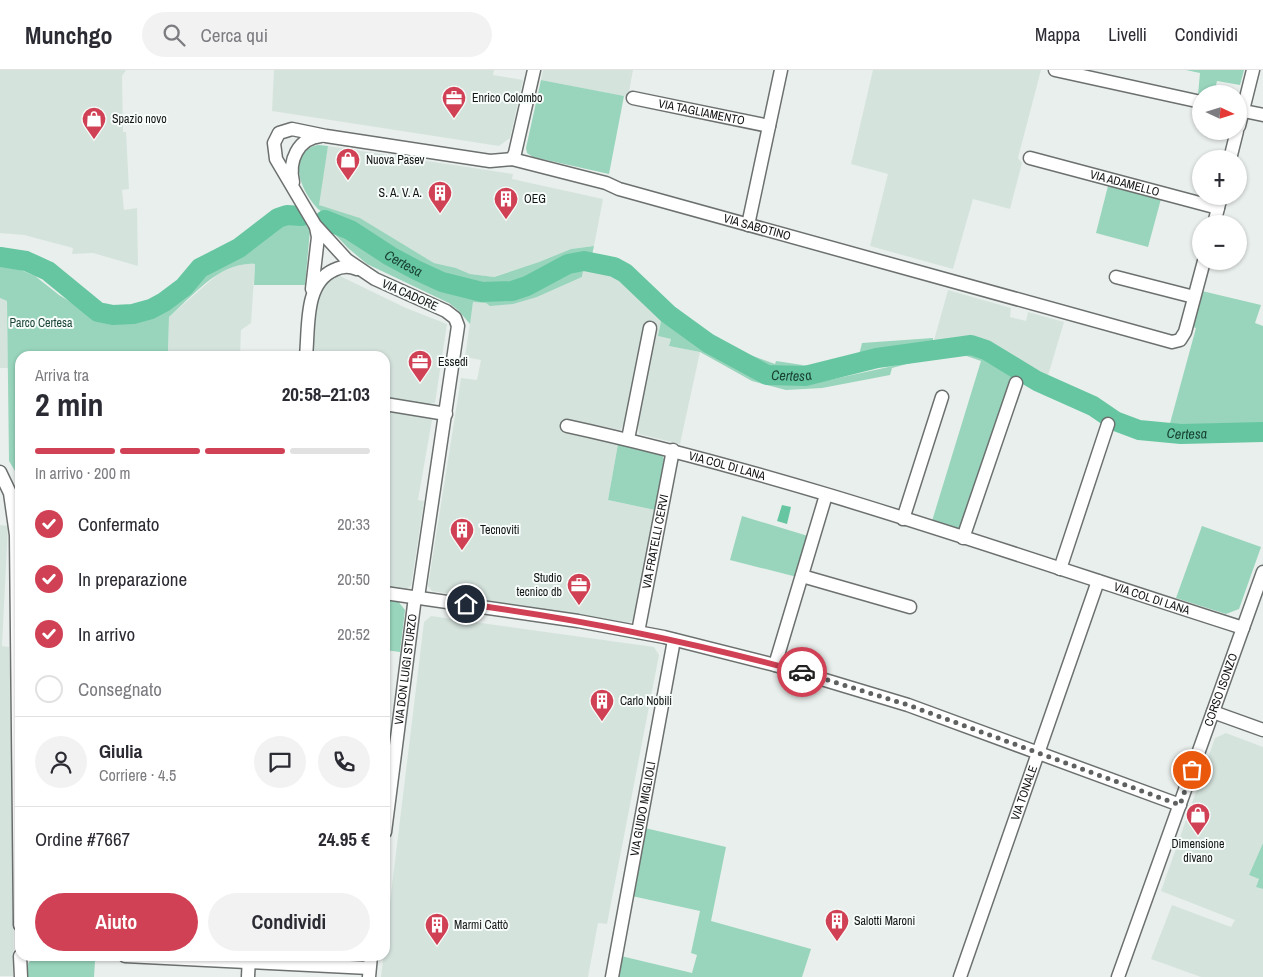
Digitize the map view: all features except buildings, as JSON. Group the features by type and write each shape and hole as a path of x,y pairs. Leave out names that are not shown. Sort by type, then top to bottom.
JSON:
{"street":[{"path":"512,160 534,70"},
{"path":"748,225 781,70"},
{"path":"1055,70 1192,100"},
{"path":"1248,87 1253,70"},
{"name":"VIA TAGLIAMENTO","path":"633,98 769,126"},
{"path":"1248,112 1263,115"},
{"name":"VIA CADORE","path":"326,136 288,129 277,135 274,144 274,154 318,230 358,269"},
{"name":"VIA SABOTINO","path":"326,136 490,161 512,160 606,183 748,225 1168,342 1178,342 1182,338 1194,297"},
{"name":"VIA CADORE","path":"294,188 291,167 298,150 310,139 326,136"},
{"name":"VIA ADAMELLO","path":"1030,158 1192,196"},
{"path":"312,297 318,230"},
{"name":"VIA CADORE","path":"307,351 312,297 316,284 326,274 344,267 358,269 441,308 455,318 458,326 458,336 416,597"},
{"path":"1116,277 1194,297 1202,270"},
{"path":"628,439 650,328"},
{"path":"962,538 1016,383"},
{"path":"903,519 942,397"},
{"path":"390,405 446,414"},
{"path":"1060,569 1108,424"},
{"name":"VIA COL DI LANA","path":"567,426 673,450 903,519 1243,628"},
{"name":"VIA FRATELLI CERVI","path":"638,632 673,450"},
{"path":"1,472 7,482 12,500 15,524"},
{"path":"775,665 826,496"},
{"name":"CORSO ISONZO","path":"1118,977 1243,628 1257,607 1263,572"},
{"path":"802,576 910,608"},
{"name":"VIA TONALE","path":"960,977 1040,754 1098,582"},
{"path":"390,594 562,618 638,632 775,665 875,694 1180,805"},
{"name":"VIA DON LUIGI STURZO","path":"390,794 416,597"},
{"name":"VIA GUIDO MIGLIOLI","path":"612,977 674,640"},
{"path":"1213,712 1263,730"},
{"path":"20,961 21,977"},
{"path":"248,977 249,961"},
{"path":"279,961 370,967"}],"shaded area":[{"path":"0,70 126,70 122,76 123,132 126,132 129,189 122,190 124,210 137,208 138,266 93,253 72,254 73,248 24,235 0,233"},
{"path":"274,70 494,70 493,75 523,80 510,138 499,146 272,111"},
{"path":"543,70 633,70 628,97 541,80"},
{"path":"873,70 1041,70 1018,158 1022,163 1010,209 973,199 953,269 870,246 888,174 851,164"},
{"path":"328,146 513,174 512,179 603,199 594,246 571,249 493,277 470,274 456,268 434,263 360,218 318,205"},
{"path":"238,264 255,264 251,323 241,330 240,351 168,351 169,317 218,274"},
{"path":"583,271 611,274 635,290 662,316 658,336 671,339 669,346 700,352 680,444 639,434 638,426 625,423 620,430 565,419 563,433 618,444 608,500 655,510 634,619 629,623 432,591 428,586 461,378 477,380 481,360 465,357 473,302 486,303 537,297 582,277"},
{"path":"336,274 406,308 447,324 435,403 423,405 390,400 390,351 312,351 319,293 322,286"},
{"path":"948,290 1011,308 1010,317 1026,321 1028,312 1064,322 1047,379 985,342 973,339 953,339 933,344"},
{"path":"0,298 7,301 8,368 0,368"},
{"path":"390,410 425,416 432,420 418,500 424,501 411,586 406,589 390,587"},
{"path":"782,505 791,507 787,524 777,521"},
{"path":"0,525 8,526 2,646 9,647 11,697 13,976 0,976"},
{"path":"431,616 654,647 659,655 607,924 598,923 588,977 381,977 383,961 390,961 390,903 424,622"},
{"path":"1226,733 1263,747 1263,843 1249,875 1259,879 1257,887 1263,889 1263,977 1201,977 1151,959 1172,905 1231,927 1235,920 1161,891 1215,738"}],"green space":[{"path":"1186,70 1244,70 1240,85 1217,81 1216,85 1199,85 1200,73"},
{"path":"541,80 624,96 609,174 533,157 527,153 526,148"},
{"path":"319,145 328,146 319,205 360,218 434,263 456,268 470,274 494,277 571,249 594,246 592,255 577,257 563,262 513,286 498,288 482,287 434,273 400,257 346,220 324,213 318,209 303,187 299,167 305,152 309,148"},
{"path":"1108,186 1161,199 1148,247 1096,233"},
{"name":"Parco Certesa","path":"289,223 306,224 310,230 305,285 254,285 255,264 230,268 198,290 169,317 168,351 15,351 15,471 9,461 7,301 0,298 0,266 9,265 35,276 59,295 94,316 104,320 119,321 146,314 171,302 214,267 278,226"},
{"path":"330,229 356,239 419,278 457,292 495,299 510,299 522,296 565,274 577,270 591,269 583,271 582,277 537,297 513,304 490,306 486,303 473,302 470,324 449,303 367,264"},
{"path":"1202,291 1261,305 1255,323 1263,326 1263,426 1173,430 1136,425 1118,418 1087,397 1034,375 986,345 973,341 891,349 859,355 862,343 933,338 933,344 953,339 973,339 985,342 1047,379 1094,397 1120,414 1169,427 1196,328 1193,327"},
{"path":"662,316 696,343 757,377 774,381 820,382 925,359 892,368 890,375 822,388 786,390 752,381 700,352 669,346 671,339 658,336"},
{"path":"731,348 775,364 776,361 809,366 808,370 771,370"},
{"path":"967,351 991,359 1022,377 960,530 932,521 981,361 955,352"},
{"path":"618,444 661,453 664,459 655,510 608,500"},
{"path":"742,516 808,536 797,577 730,560"},
{"path":"1202,526 1261,547 1239,609 1226,614 1176,598"},
{"path":"390,599 397,600 405,610 400,652 390,651"},
{"path":"645,828 726,847 711,921 811,949 802,977 616,977 621,956 692,973 697,955 691,953 700,911 632,896"},
{"path":"1263,843 1263,889 1256,887 1259,879 1249,875"},
{"path":"30,961 95,961 94,977 28,977 28,964"}],"waterway":[{"name":"Certesa","path":"0,257 26,261 48,271 98,312 113,315 133,314 151,309 164,302 184,287 200,268 239,248 278,218 287,215 302,216"},
{"name":"Certesa","path":"325,220 350,230 390,256 442,282 482,292 512,291 527,286 568,264 584,261 614,267 625,273 668,314 708,343 767,375 805,376 877,358 971,345 986,350 1037,381 1093,406 1115,421 1139,430 1181,434 1263,432"}],"way so far":[{"path":"802,672 908,705 1180,805 1192,770"}],"place":[{"name":"Enrico Colombo","path":"454,119"},
{"name":"Spazio novo","path":"94,140"},
{"name":"Nuova Pasev","path":"348,181"},
{"name":"S. A. V. A.","path":"440,214"},
{"name":"OEG","path":"506,220"},
{"name":"Essedi","path":"420,383"},
{"name":"Tecnoviti","path":"462,551"},
{"name":"Studio tecnico db","path":"579,606"},
{"name":"Carlo Nobili","path":"602,722"},
{"name":"Dimensione divano","path":"1198,836"},
{"name":"Salotti Maroni","path":"837,942"},
{"name":"Marmi Cattò","path":"437,946"}],"route":[{"path":"466,604 578,620 638,632 690,643 802,672"}]}
